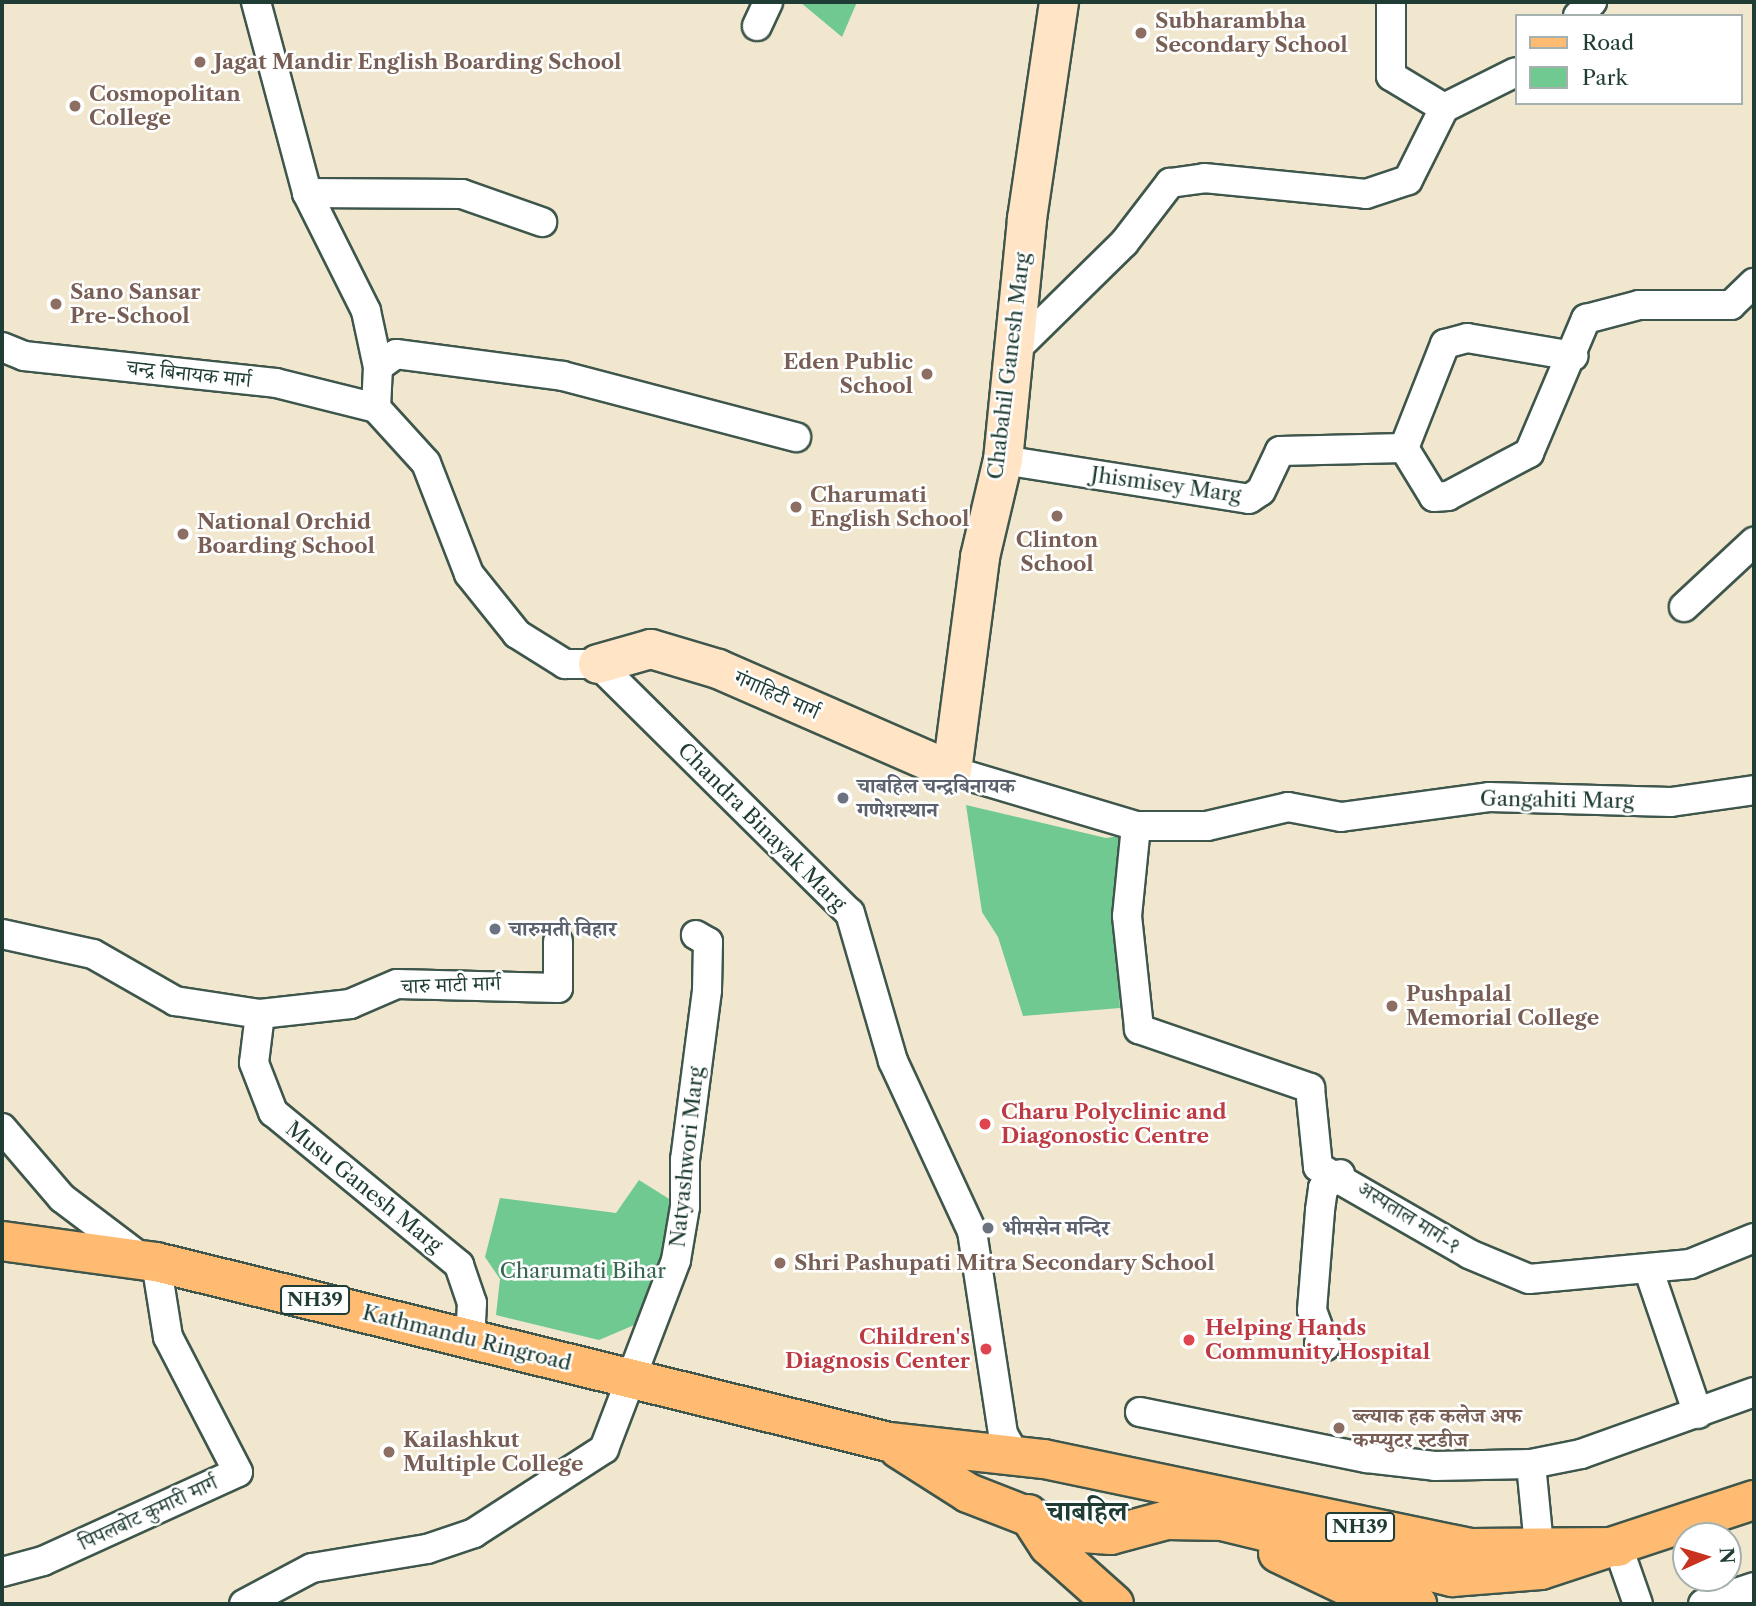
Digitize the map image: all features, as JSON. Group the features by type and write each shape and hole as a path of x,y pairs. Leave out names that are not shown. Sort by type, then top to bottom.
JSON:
{"main road":[{"name":"Kathmandu Ringroad","path":"2,1241 150,1261 889,1442 1018,1460 1044,1459 1106,1475 1226,1493 1409,1539 1540,1560"},
{"name":"Kathmandu Ringroad","path":"889,1442 968,1493 1028,1514 1068,1532 1111,1535 1167,1520 1222,1521 1451,1577 1618,1547 1754,1500"},
{"path":"1018,1460 1028,1514 1049,1546 1113,1603"},
{"path":"1106,1475 1115,1514 1111,1535 1113,1603"},
{"path":"1222,1521 1353,1589 1417,1604"},
{"path":"1491,1604 1523,1600 1576,1576 1618,1547"}],"street":[{"path":"257,2 307,193 366,311 378,367 376,408 426,463 469,574 517,634 565,664 598,664"},
{"name":"Chabahil Ganesh Marg","path":"952,771 980,557 1003,460 1013,351 1059,2"},
{"path":"1391,2 1391,76 1444,108"},
{"path":"1013,351 1124,243 1170,183 1204,178 1366,194 1408,180 1444,108 1514,73"},
{"path":"307,193 462,194 542,222"},
{"path":"1573,356 1467,338 1445,344 1404,448 1434,496 1448,496 1529,453 1573,356 1586,319 1639,305 1731,305 1754,283"},
{"name":"चन्द्र बिनायक मार्ग","path":"2,347 24,356 276,383 376,408"},
{"path":"378,367 396,354 563,376 796,437"},
{"name":"Jhismisey Marg","path":"1003,460 1249,499 1261,491 1280,451 1404,448"},
{"path":"1684,607 1754,542"},
{"name":"गंगाहिटी मार्ग","path":"598,664 651,649 704,665 952,771"},
{"name":"Chandra Binayak Marg","path":"598,664 850,913 893,1060 972,1231 1003,1434 1018,1460"},
{"name":"Gangahiti Marg","path":"952,771 1136,826 1207,826 1288,807 1342,817 1489,797 1671,802 1754,790"},
{"name":"अस्पताल मार्ग-१","path":"1136,826 1127,916 1139,1029 1310,1088 1318,1167 1340,1174 1469,1254 1530,1279 1649,1271 1690,1264 1754,1238"},
{"path":"2,934 93,954 175,1001 260,1014"},
{"name":"Natyashwori Marg","path":"626,1377 672,1270 685,1207 685,1160 707,990 708,942 696,935"},
{"name":"चारु माटी मार्ग","path":"260,1014 350,1004 397,984 558,988 558,942"},
{"name":"Musu Ganesh Marg","path":"260,1014 254,1063 273,1112 459,1265 472,1303 470,1340"},
{"path":"2,1128 62,1198 150,1261"},
{"path":"1320,1343 1325,1346 1312,1310 1320,1210 1323,1188 1340,1174"},
{"name":"पिपलबोट कुमारी मार्ग","path":"2,1572 44,1561 238,1472 168,1337 150,1261"},
{"path":"1649,1271 1699,1415"},
{"path":"244,1604 312,1568 427,1549 474,1533 604,1449 626,1377"},
{"path":"1140,1412 1367,1458 1435,1466 1531,1464 1581,1454 1699,1415 1754,1392"},
{"path":"1531,1464 1540,1560"},
{"path":"1618,1547 1638,1604"},
{"path":"1703,1604 1754,1587"}],"green space":[{"path":"800,2 857,2 842,37"},
{"path":"966,805 1106,838 1127,835 1126,993 1119,995 1120,1008 1023,1016 998,937 982,912"},
{"name":"Charumati Bihar","path":"639,1180 682,1207 639,1323 599,1340 496,1315 500,1279 485,1257 500,1198 616,1213"}],"place":[{"name":"Subharambha Secondary School","path":"1141,33"},
{"name":"Jagat Mandir English Boarding School","path":"200,62"},
{"name":"Cosmopolitan College","path":"75,106"},
{"name":"Sano Sansar Pre-School","path":"56,304"},
{"name":"Eden Public School","path":"927,374"},
{"name":"Charumati English School","path":"796,507"},
{"name":"Clinton School","path":"1057,516"},
{"name":"National Orchid Boarding School","path":"183,534"},
{"name":"चाबहिल चन्द्रबिनायक गणेशस्थान","path":"843,798"},
{"name":"चारुमती विहार","path":"495,929"},
{"name":"Pushpalal Memorial College","path":"1392,1006"},
{"name":"Charu Polyclinic and Diagonostic Centre","path":"985,1124"},
{"name":"भीमसेन मन्दिर","path":"988,1228"},
{"name":"Shri Pashupati Mitra Secondary School","path":"780,1263"},
{"name":"Helping Hands Community Hospital","path":"1189,1340"},
{"name":"Children's Diagnosis Center","path":"986,1349"},
{"name":"ब्ल्याक हक कलेज अफ कम्प्युटर स्टडीज","path":"1339,1428"},
{"name":"Kailashkut Multiple College","path":"389,1452"}],"district":[{"name":"चाबहिल","path":"1087,1511"}]}
